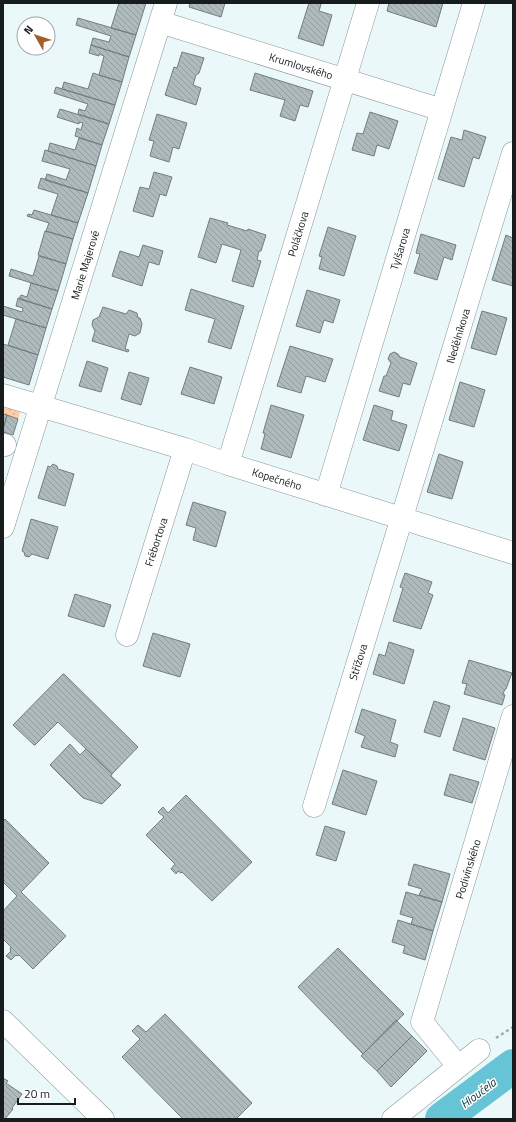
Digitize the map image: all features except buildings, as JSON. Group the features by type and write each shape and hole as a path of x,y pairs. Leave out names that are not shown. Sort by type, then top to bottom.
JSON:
{"street":[{"name":"Poláčkova","path":"228,464 368,3"},
{"name":"Tylšarova","path":"326,495 474,3"},
{"name":"Krumlovského","path":"163,12 345,80 442,110"},
{"name":"Marie Majerové","path":"3,527 163,12"},
{"name":"Nedělníkova","path":"402,518 513,153"},
{"name":"Kopečného","path":"3,395 186,449 326,495 513,552"},
{"name":"Frébortova","path":"127,635 186,449"},
{"name":"Střížova","path":"314,806 402,518"},
{"name":"Podivínského","path":"458,1066 422,1022 513,716"},
{"path":"3,1021 103,1119"},
{"path":"393,1119 479,1050"}],"shaded area":[{"path":"3,403 21,409 18,419 3,414"}],"waterway":[{"name":"Hloučela","path":"442,1119 513,1066"}]}
